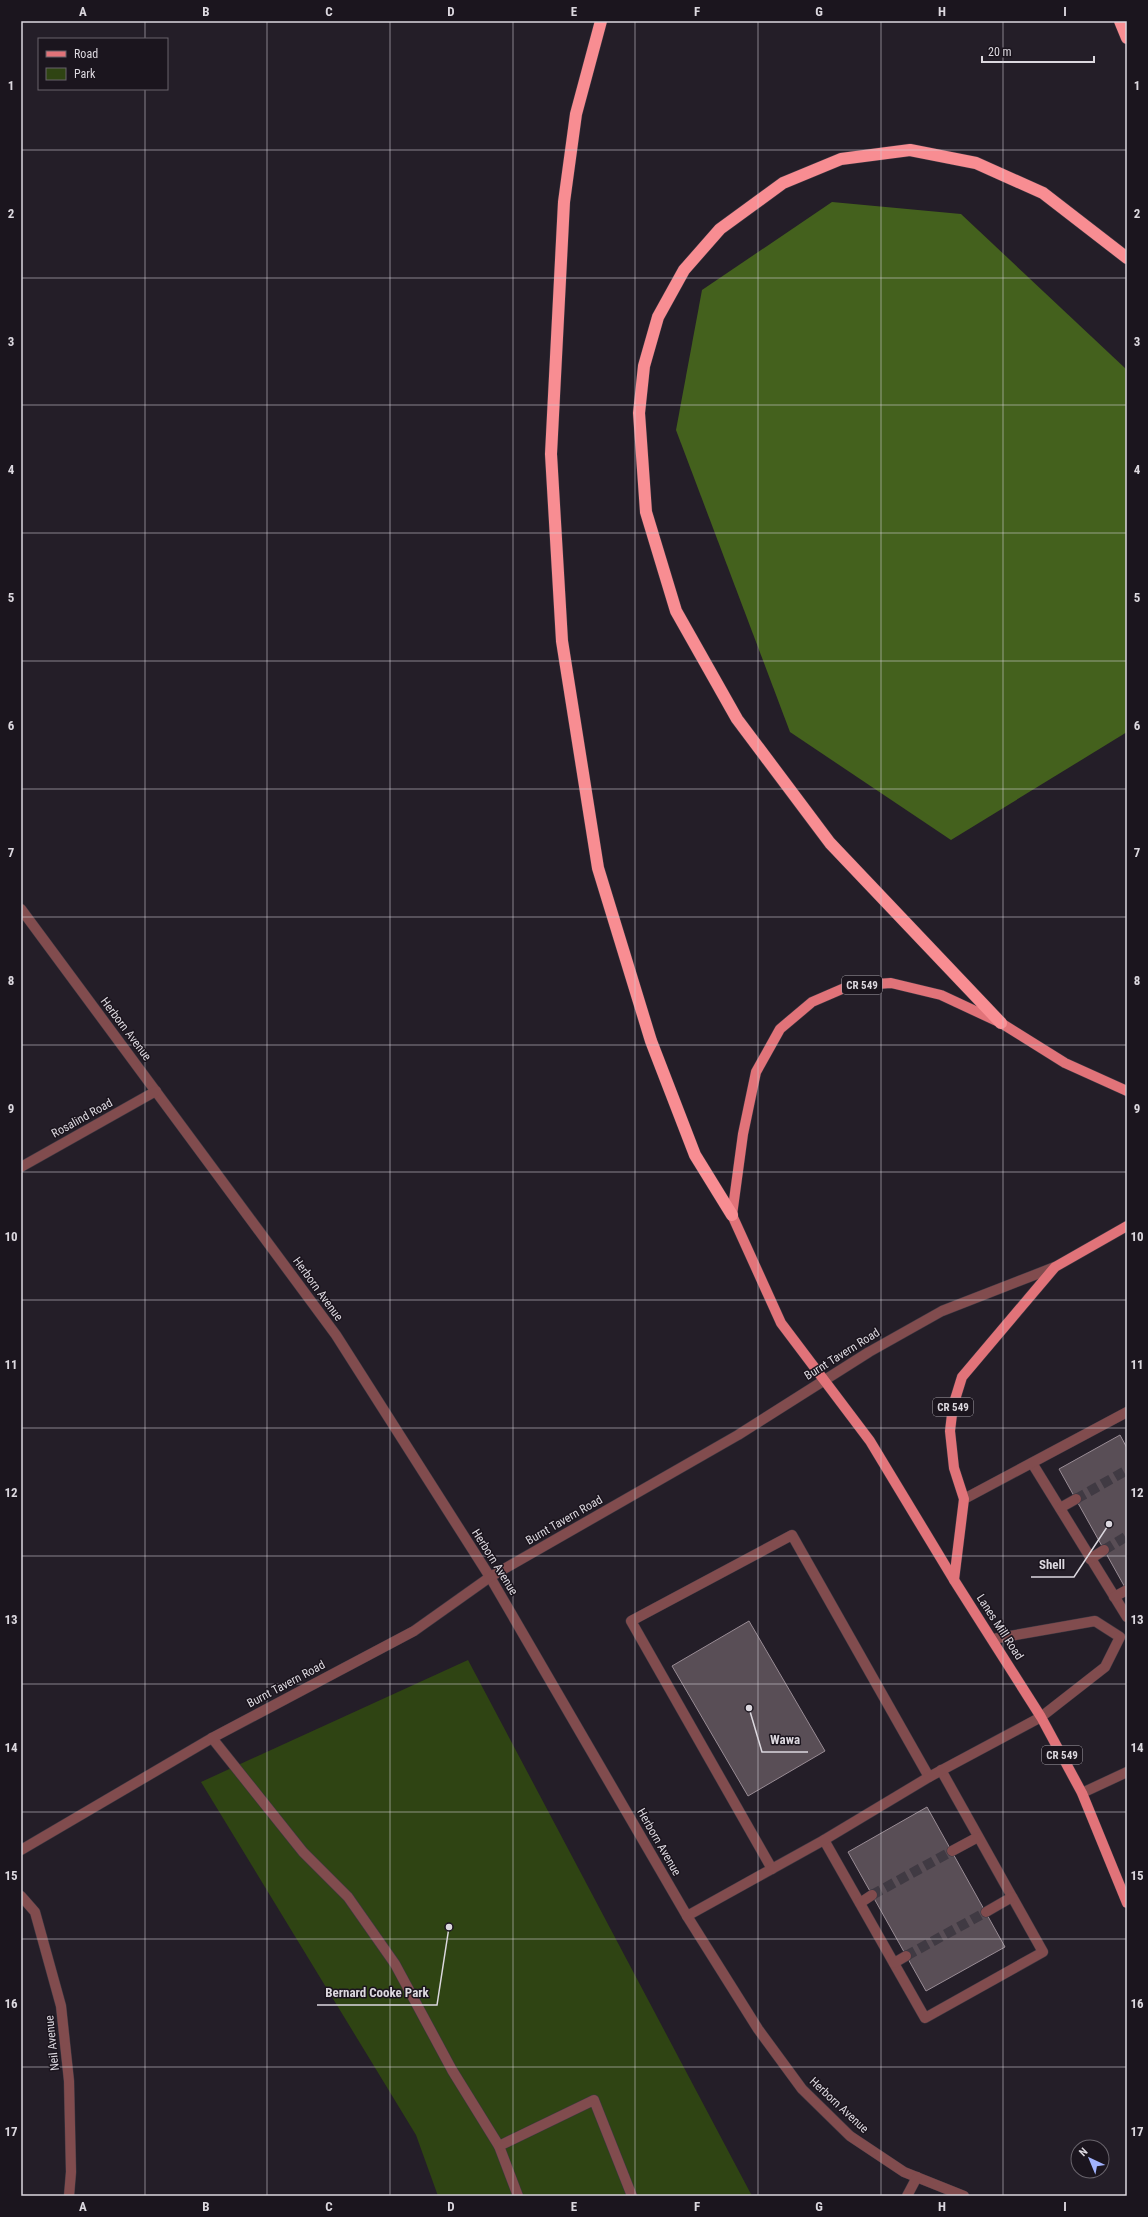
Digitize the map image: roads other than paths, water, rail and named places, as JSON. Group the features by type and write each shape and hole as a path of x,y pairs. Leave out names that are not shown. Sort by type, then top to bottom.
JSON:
{"highway":[{"path":"601,21 576,114 564,202 551,454 562,641 598,868 654,1048 695,1155 732,1215"},
{"path":"1120,21 1127,38"},
{"path":"1001,1023 830,843 737,718 676,611 646,512 639,413 644,366 658,317 684,270 720,229 783,183 841,159 910,150 976,164 1043,193 1127,258"}],"main road":[{"name":"CR 549","path":"824,1381 781,1323 732,1215 743,1134 756,1072 780,1029 812,1002 849,986 891,983 941,995 1001,1023 1065,1063 1127,1091"},
{"name":"Burnt Tavern Road","path":"1055,1267 1127,1226"},
{"name":"CR 549","path":"954,1580 964,1499 954,1468 950,1431 953,1406 962,1378 1055,1267"},
{"name":"Lanes Mill Road","path":"824,1381 870,1441 954,1580 993,1639 1041,1717 1082,1793 1127,1900"}],"street":[{"name":"Herborn Avenue","path":"21,909 336,1335 490,1577 687,1916 758,2029 802,2089 850,2136 904,2172 964,2196"},
{"name":"Rosalind Road","path":"21,1167 156,1092"},
{"name":"Burnt Tavern Road","path":"21,1850 212,1738 414,1631 490,1577 738,1435 869,1352 942,1311 1055,1267"},
{"path":"964,1499 1127,1412"},
{"path":"1032,1463 1127,1617"},
{"path":"1060,1508 1076,1499"},
{"path":"772,1869 631,1621 792,1535 929,1777"},
{"path":"1090,1559 1104,1550"},
{"path":"1114,1597 1127,1590"},
{"path":"687,1916 824,1840 941,1770 1041,1717 1105,1667 1124,1635 1095,1621 993,1639"},
{"path":"212,1738 303,1852 348,1896 395,1964 452,2070 499,2146 518,2196"},
{"path":"824,1840 925,2018 1043,1952 941,1770"},
{"path":"1082,1793 1127,1772"},
{"path":"952,1851 978,1837"},
{"name":"Neil Avenue","path":"21,1896 35,1912 61,2006 70,2081 71,2172 68,2196"},
{"path":"860,1903 872,1896"},
{"path":"986,1912 1012,1897"},
{"path":"894,1963 906,1956"},
{"path":"499,2146 594,2100 632,2196"},
{"path":"907,2196 917,2177"}],"tunnel":[{"path":"1076,1499 1127,1470"},
{"path":"1104,1550 1127,1536"},
{"path":"872,1895 952,1851"},
{"path":"906,1956 986,1912"}],"place":[{"name":"Shell","path":"1109,1524"},
{"name":"Wawa","path":"749,1708"},
{"name":"Bernard Cooke Park","path":"449,1927"}]}
